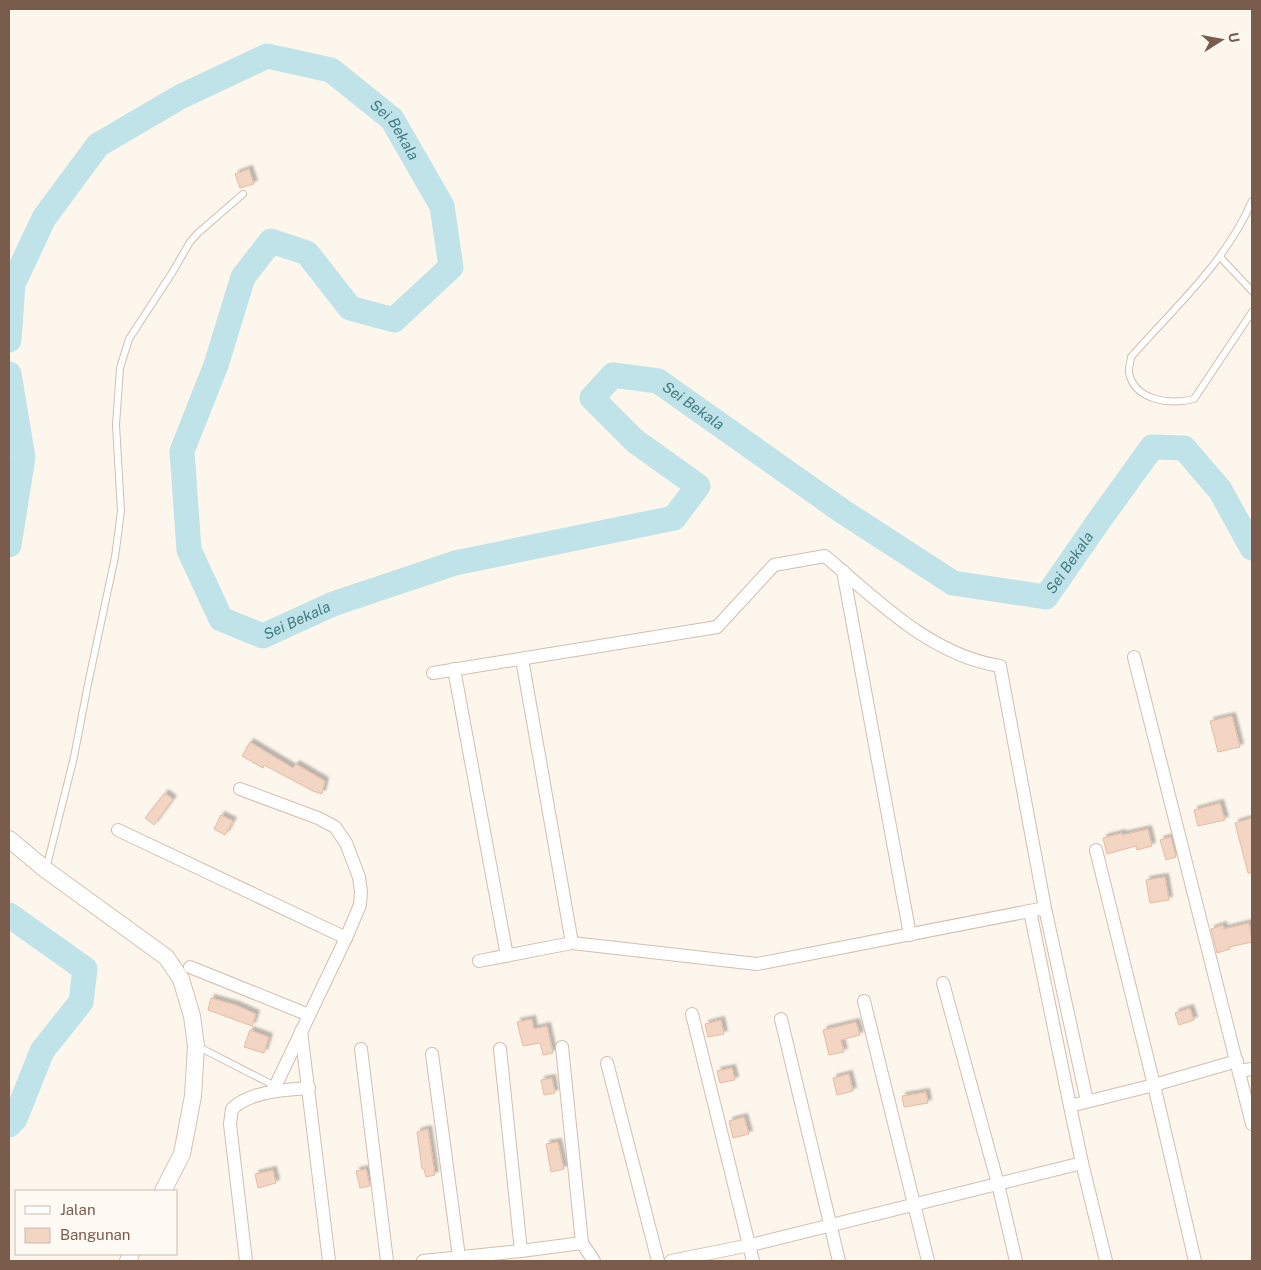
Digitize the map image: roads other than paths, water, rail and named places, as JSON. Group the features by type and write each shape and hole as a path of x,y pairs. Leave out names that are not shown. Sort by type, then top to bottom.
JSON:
{"main road":[{"path":"9,839 46,870 166,957 181,978 192,1016 196,1046 193,1096 184,1149 164,1190"}],"street":[{"path":"433,673 717,627 774,565 825,556 916,632 982,663 1000,666 1045,908 1088,1102"},
{"path":"843,571 910,935"},
{"path":"1134,657 1252,1124"},
{"path":"522,659 572,942"},
{"path":"454,669 507,956"},
{"path":"240,789 335,826 346,843 359,877 361,892 360,904 346,938 274,1089"},
{"path":"118,830 346,938"},
{"path":"1096,850 1195,1261"},
{"path":"479,961 572,942 757,964 1045,908"},
{"path":"1030,911 1082,1163 1106,1261"},
{"path":"190,967 309,1015"},
{"path":"942,983 998,1184 1016,1261"},
{"path":"864,1001 928,1261"},
{"path":"692,1014 752,1261"},
{"path":"781,1019 839,1261"},
{"path":"301,1031 330,1261"},
{"path":"562,1047 582,1243 594,1261"},
{"path":"500,1049 521,1251"},
{"path":"361,1050 387,1261"},
{"path":"432,1054 459,1257"},
{"path":"1062,1063 1078,1059"},
{"path":"607,1062 658,1261"},
{"path":"1070,1106 1238,1066 1252,1069"},
{"path":"246,1261 230,1116 232,1109 236,1104 244,1100 274,1089 309,1088"},
{"path":"671,1261 749,1245 1082,1163"},
{"path":"423,1261 459,1257 507,1257 521,1251 582,1243"}],"lane":[{"path":"46,870 74,757 115,557 121,511 116,426 120,368 129,339 190,242 243,194"},
{"path":"1252,201 1243,222 1220,257 1131,357 1129,372 1135,386 1154,400 1182,402 1194,398 1252,312"},
{"path":"1220,257 1252,291"},
{"path":"196,1046 274,1089"}],"waterway":[{"name":"Sei Bekala","path":"9,340 13,284 44,218 98,145 180,97 267,56 331,70 392,119 442,206 451,267 394,320 350,308 307,253 271,241 243,277 216,365 182,451 189,550 221,619 263,636 333,604 455,563 674,518 698,486 635,441 592,398 613,375 658,381 842,511 953,583 1046,597 1152,447 1184,448 1220,490 1252,548"},
{"name":"Sei Bekala","path":"9,374 23,457 9,545"},
{"name":"Sei Bekala","path":"9,915 85,969 81,1002 42,1051 15,1119 9,1125"}]}
